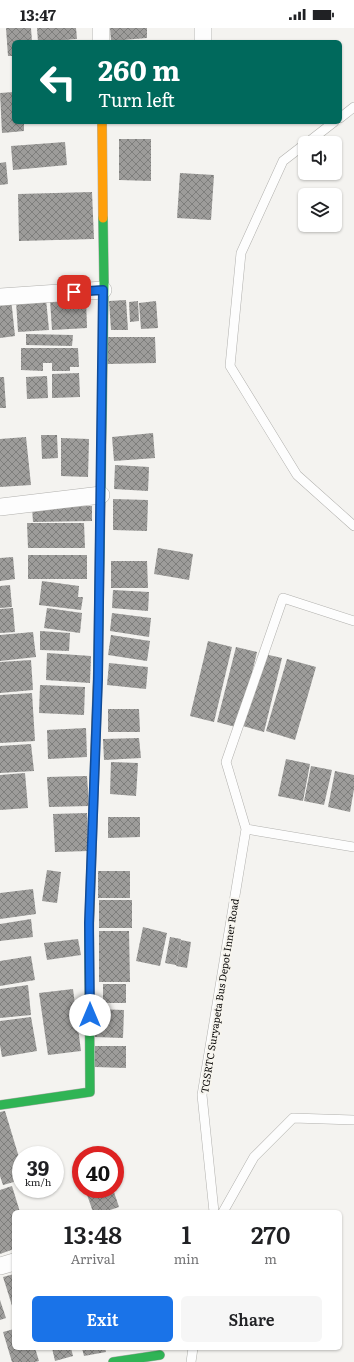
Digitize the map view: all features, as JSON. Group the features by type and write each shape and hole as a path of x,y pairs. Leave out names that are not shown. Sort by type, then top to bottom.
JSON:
{"street":[{"path":"101,28 101,40"},
{"path":"203,28 203,40"},
{"path":"0,1106 90,1092 89,923 98,679 101,495 103,290 102,124"},
{"path":"0,297 103,290"},
{"path":"0,507 101,495"},
{"path":"0,1266 12,1263"},
{"path":"113,1362 160,1355"}],"lane":[{"path":"342,116 354,107"},
{"path":"316,136 331,124"},
{"path":"298,150 283,161 240,253 230,366 297,475 354,526"},
{"name":"TGSRTC Suryapeta Bus Depot Inner Road","path":"214,1210 202,1095 246,829 226,762 283,598 354,621"},
{"path":"246,829 354,847"},
{"path":"224,1210 254,1157 293,1118 354,1120"},
{"path":"191,1362 193,1350"}],"building":[{"path":"6,28 31,28 32,40 12,40 12,56 8,56"},
{"path":"37,28 76,28 77,39 38,40"},
{"path":"110,28 147,28 147,38 111,40"},
{"path":"12,92 12,124 24,124 24,131 2,133 0,93"},
{"path":"119,139 151,139 151,181 119,180"},
{"path":"65,142 67,165 13,170 11,146"},
{"path":"6,162 8,184 0,185 0,163"},
{"path":"180,173 214,175 211,220 177,218"},
{"path":"92,192 94,239 19,241 18,194"},
{"path":"11,298 15,336 0,338 0,299"},
{"path":"46,299 49,330 18,332 16,301"},
{"path":"86,299 87,328 52,330 50,300"},
{"path":"126,300 128,330 111,330 109,301"},
{"path":"138,301 139,321 130,322 129,302"},
{"path":"156,301 158,328 141,329 139,303"},
{"path":"26,334 73,335 72,346 26,345"},
{"path":"106,337 155,337 156,363 107,364"},
{"path":"21,348 78,348 79,367 70,367 70,371 52,371 52,363 43,363 43,371 21,370"},
{"path":"79,373 80,397 52,398 52,374"},
{"path":"47,376 48,398 27,399 26,377"},
{"path":"0,377 4,377 6,408 0,408"},
{"path":"153,433 155,458 114,461 112,437"},
{"path":"41,435 57,435 58,458 42,459"},
{"path":"26,437 31,485 0,487 0,439"},
{"path":"61,438 89,439 88,477 61,476"},
{"path":"115,465 149,467 148,491 114,489"},
{"path":"113,499 148,500 147,531 113,530"},
{"path":"92,506 92,521 33,522 32,507"},
{"path":"27,523 84,523 85,548 28,548"},
{"path":"158,548 193,554 189,580 154,574"},
{"path":"28,555 87,555 87,579 28,579"},
{"path":"13,557 15,579 0,581 0,558"},
{"path":"111,561 147,561 148,588 111,588"},
{"path":"42,581 79,586 78,597 83,597 81,610 39,605"},
{"path":"10,585 12,607 0,608 0,586"},
{"path":"113,590 149,592 148,611 112,608"},
{"path":"13,608 15,632 0,633 0,609"},
{"path":"47,608 82,613 80,633 44,628"},
{"path":"112,613 151,618 149,637 110,631"},
{"path":"40,631 70,633 69,651 40,650"},
{"path":"33,632 36,657 0,661 0,635"},
{"path":"111,635 150,641 147,661 108,655"},
{"path":"208,641 232,647 214,722 190,716"},
{"path":"236,647 257,652 239,728 217,722"},
{"path":"47,653 91,656 90,683 46,680"},
{"path":"260,653 282,658 264,732 243,726"},
{"path":"287,659 316,667 295,740 266,731"},
{"path":"31,660 33,690 0,693 0,662"},
{"path":"109,663 148,667 146,689 107,685"},
{"path":"40,685 85,687 84,715 39,713"},
{"path":"32,693 35,741 0,743 0,695"},
{"path":"108,709 139,709 140,732 108,732"},
{"path":"86,728 87,757 48,759 47,730"},
{"path":"139,738 141,758 104,760 103,739"},
{"path":"31,744 34,771 0,773 0,746"},
{"path":"286,759 310,764 303,801 278,796"},
{"path":"111,762 138,763 136,796 110,794"},
{"path":"311,766 332,770 324,805 304,801"},
{"path":"335,771 354,775 354,789 350,812 328,807"},
{"path":"25,773 28,808 0,810 0,775"},
{"path":"87,776 89,806 49,807 47,777"},
{"path":"87,813 89,851 55,852 53,814"},
{"path":"108,817 140,817 140,837 108,838"},
{"path":"47,870 61,872 57,903 42,901"},
{"path":"98,871 130,871 130,898 98,898"},
{"path":"33,889 36,914 0,919 0,893"},
{"path":"99,900 132,900 132,928 99,928"},
{"path":"31,919 33,937 0,941 0,924"},
{"path":"143,927 167,933 160,966 136,961"},
{"path":"99,931 129,931 130,982 99,982"},
{"path":"170,937 181,939 176,965 165,963"},
{"path":"78,939 81,955 47,960 44,943"},
{"path":"181,940 191,942 187,968 176,966"},
{"path":"31,956 35,980 0,986 0,961"},
{"path":"103,984 126,984 126,1003 103,1003"},
{"path":"28,985 31,1015 0,1018 0,989"},
{"path":"73,989 81,1051 48,1055 39,993"},
{"path":"95,1009 124,1010 123,1038 94,1037"},
{"path":"31,1017 37,1051 2,1057 0,1045 0,1021"},
{"path":"95,1046 126,1046 126,1068 95,1067"},
{"path":"5,1111 16,1146 12,1146 12,1182 3,1185 0,1176 0,1112"},
{"path":"12,1186 12,1198 16,1198 19,1210 12,1210 12,1250 0,1254 0,1190"},
{"path":"88,1198 116,1198 119,1207 110,1210 92,1210"},
{"path":"12,1275 12,1306 3,1277"},
{"path":"0,1300 6,1318 0,1320"},
{"path":"12,1330 12,1350 36,1350 39,1361 12,1362 3,1332"},
{"path":"52,1350 72,1350 73,1356 55,1361"},
{"path":"82,1350 106,1350 106,1352 84,1356"}],"traffic: fast":[{"path":"98,670 104,284 103,218"},
{"path":"0,1105 90,1092 89,931"},
{"path":"113,1362 160,1355"}],"traffic: slow":[{"path":"102,124 103,218"},
{"path":"89,931 98,670"}],"route":[{"path":"74,292 103,290 98,679 89,923 90,1015"}]}
